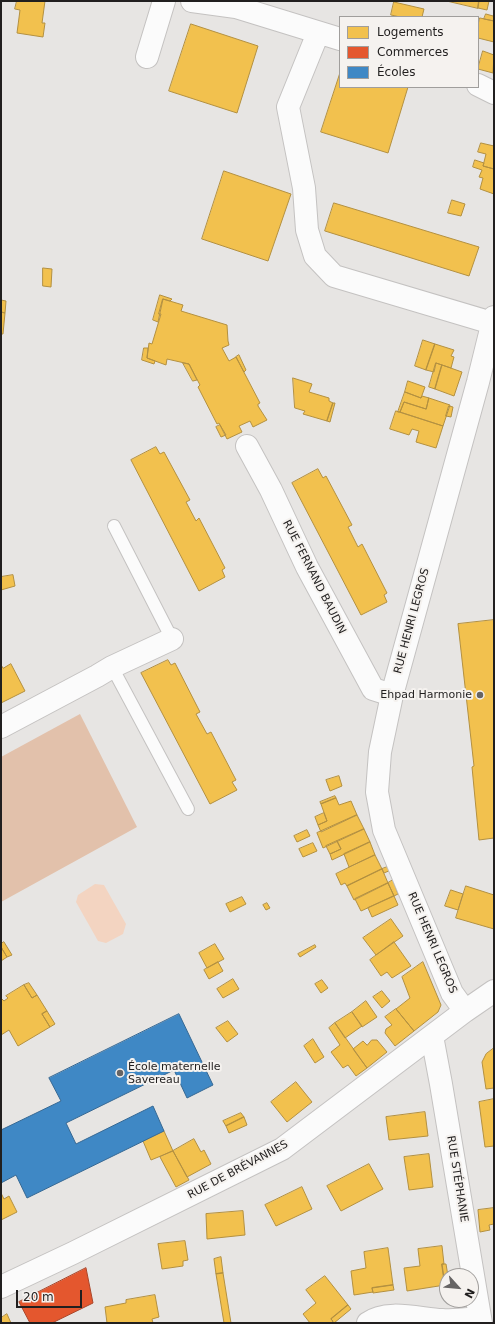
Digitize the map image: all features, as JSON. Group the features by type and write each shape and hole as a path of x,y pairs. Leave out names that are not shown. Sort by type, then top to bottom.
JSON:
{"street":[{"path":"147,57 164,1"},
{"path":"192,1 236,7 339,39"},
{"path":"318,33 288,107 304,188 307,230 315,256 334,276 493,320"},
{"path":"479,86 494,93"},
{"name":"RUE HENRI LEGROS","path":"465,1010 452,993 384,830 377,792 380,752 392,695 478,382 493,320"},
{"name":"RUE FERNAND BAUDIN","path":"247,446 271,490 307,567 373,689 392,695"},
{"path":"1,727 112,667 172,639"},
{"name":"RUE DE BRÉVANNES","path":"1,1287 73,1253 282,1149 465,1010 494,991"},
{"name":"RUE STÉPHANIE","path":"432,1036 442,1084 480,1320"},
{"path":"368,1323 373,1319 398,1315 443,1320 480,1320"}],"lane":[{"path":"114,526 172,639"},
{"path":"112,667 188,809"}],"shaded area":[{"path":"80,714 137,827 1,902 1,757"},
{"path":"95,884 104,885 126,924 123,934 106,943 98,941 76,902 78,895"}],"building: Logements":[{"path":"17,1 45,1 42,23 45,23 43,37 17,33 20,10 15,9"},
{"path":"447,1 479,1 478,8"},
{"path":"479,1 489,1 487,10 478,8"},
{"path":"394,2 424,9 422,16 391,15"},
{"path":"486,14 493,16 494,14 494,21 484,19"},
{"path":"480,18 494,21 494,42 479,38"},
{"path":"191,24 258,46 237,113 169,91"},
{"path":"483,51 494,55 493,73 479,69"},
{"path":"339,76 339,88 408,88 388,153 321,132"},
{"path":"481,143 494,146 494,169 483,166 486,154 478,152"},
{"path":"475,160 484,163 483,166 494,169 494,194 480,189 483,178 479,177 482,170 473,167"},
{"path":"224,171 291,194 268,261 202,239"},
{"path":"452,200 465,204 461,216 448,213"},
{"path":"334,203 479,247 469,276 325,231"},
{"path":"43,268 52,269 51,287 43,286"},
{"path":"160,295 172,299 170,301 163,299 158,322 153,320"},
{"path":"163,299 183,305 181,311 227,325 229,345 222,348 229,361 236,357 260,403 258,406 267,420 253,427 250,421 239,426 242,432 227,439 219,423 217,424 198,387 200,385 189,364 167,359 166,365 147,358 149,343 152,344 161,314 159,314"},
{"path":"1,300 6,301 5,313 1,312"},
{"path":"1,312 5,313 3,334 1,334"},
{"path":"423,340 435,344 426,370 415,366"},
{"path":"435,344 454,350 451,356 454,357 451,368 436,363 434,372 426,370"},
{"path":"144,348 148,348 147,358 155,361 154,364 142,360"},
{"path":"239,355 246,370 244,372 236,357"},
{"path":"183,363 189,364 197,380 193,381"},
{"path":"436,363 442,365 435,389 429,387"},
{"path":"442,365 462,372 454,396 435,389"},
{"path":"293,378 312,384 309,392 329,398 329,401 333,403 327,421 303,414 305,411 295,408"},
{"path":"408,381 425,387 421,398 405,392"},
{"path":"405,392 421,398 422,396 429,398 426,409 404,402 400,412 398,412"},
{"path":"429,398 450,405 443,426 400,412 404,402 426,409"},
{"path":"333,403 335,403 330,422 327,421"},
{"path":"449,406 453,407 451,417 446,416"},
{"path":"396,411 443,426 436,448 416,442 419,431 412,429 409,435 390,429"},
{"path":"220,425 226,435 221,437 216,427"},
{"path":"156,447 160,454 164,452 190,500 186,502 196,521 199,518 225,568 222,570 225,577 199,591 131,460"},
{"path":"318,469 323,478 326,476 352,525 348,527 358,547 362,544 387,593 384,595 387,602 361,615 292,483"},
{"path":"13,575 15,586 1,590 1,577"},
{"name":"Ehpad Harmonie","path":"494,620 494,838 479,840 472,767 474,766 458,624"},
{"path":"168,660 171,665 175,663 200,712 196,714 207,734 211,732 236,780 232,782 237,790 210,804 141,673"},
{"path":"11,664 25,691 1,703 1,665 3,668"},
{"path":"339,776 342,786 330,791 326,780"},
{"path":"335,796 336,798 321,804 320,802"},
{"path":"336,798 339,805 351,801 357,815 321,832 318,825 327,821 321,804"},
{"path":"324,813 327,821 318,825 315,817"},
{"path":"357,815 364,829 323,848 317,833"},
{"path":"364,829 370,842 332,860 330,854 341,849 337,841"},
{"path":"307,830 310,836 297,842 294,836"},
{"path":"337,841 341,849 330,854 326,846"},
{"path":"370,842 375,855 349,867 344,854"},
{"path":"313,843 317,851 303,857 299,849"},
{"path":"375,855 382,869 347,886 345,883 341,885 336,874"},
{"path":"390,866 391,870 384,873 382,869"},
{"path":"382,869 388,883 354,900 347,886"},
{"path":"393,880 398,894 394,896 388,883"},
{"path":"388,883 394,896 361,911 355,899"},
{"path":"466,886 494,895 494,929 456,918"},
{"path":"451,890 463,894 458,910 445,906"},
{"path":"394,896 398,905 372,917 368,908"},
{"path":"242,897 246,904 230,912 226,904"},
{"path":"267,903 270,908 266,910 263,905"},
{"path":"391,919 403,936 376,955 363,938"},
{"path":"4,942 12,955 7,957 1,947 1,944"},
{"path":"394,942 411,966 392,978 387,972 381,976 370,960"},
{"path":"215,944 224,959 207,968 199,953"},
{"path":"315,945 316,947 300,957 298,954"},
{"path":"1,947 7,957 1,961"},
{"path":"218,962 223,971 209,979 204,970"},
{"path":"423,962 441,1005 438,1012 414,1031 396,1009 410,998 402,977"},
{"path":"233,979 239,989 223,998 217,989"},
{"path":"322,980 328,988 321,993 315,984"},
{"path":"29,983 37,995 32,998 24,985"},
{"path":"24,985 32,998 37,995 47,1011 42,1014 50,1027 18,1046 9,1030 1,1035 1,999 4,1001 8,998 6,996"},
{"path":"382,991 390,1001 382,1008 373,997"},
{"path":"366,1001 377,1017 362,1027 352,1012"},
{"path":"396,1009 414,1031 395,1046 385,1033 386,1029 392,1025 385,1017"},
{"path":"47,1011 55,1024 50,1027 42,1014"},
{"path":"352,1012 362,1026 345,1038 335,1023"},
{"path":"228,1021 238,1034 227,1042 216,1028"},
{"path":"335,1023 367,1068 356,1076 348,1065 343,1068 331,1052 340,1045 329,1028"},
{"path":"313,1039 324,1057 315,1063 304,1046"},
{"path":"372,1040 377,1040 387,1052 367,1068 353,1049 363,1041 367,1045"},
{"path":"494,1048 494,1088 486,1089 482,1062 486,1054"},
{"path":"296,1082 312,1102 287,1122 271,1102"},
{"path":"494,1099 494,1146 485,1147 479,1102"},
{"path":"425,1112 428,1136 389,1140 386,1117"},
{"path":"241,1113 244,1117 226,1126 223,1121"},
{"path":"244,1117 247,1125 229,1133 226,1126"},
{"path":"164,1131 173,1151 151,1160 143,1141"},
{"path":"194,1139 201,1152 204,1150 211,1164 187,1177 173,1151"},
{"path":"173,1151 189,1180 176,1187 160,1157"},
{"path":"429,1154 433,1187 409,1190 404,1157"},
{"path":"369,1164 383,1189 341,1211 327,1186"},
{"path":"302,1187 312,1209 276,1226 265,1205"},
{"path":"1,1193 4,1199 9,1196 17,1212 1,1220"},
{"path":"494,1208 494,1224 489,1225 490,1230 480,1232 478,1210"},
{"path":"243,1211 245,1235 207,1239 206,1214"},
{"path":"185,1241 188,1260 183,1261 183,1266 162,1269 158,1244"},
{"path":"442,1246 444,1264 442,1264 443,1268 439,1268 439,1286 407,1291 404,1268 420,1266 418,1249"},
{"path":"388,1248 393,1285 372,1288 373,1292 354,1295 351,1271 366,1268 364,1252"},
{"path":"221,1257 223,1273 216,1274 214,1259"},
{"path":"442,1264 446,1264 447,1268 443,1268"},
{"path":"223,1273 231,1323 224,1323 216,1274"},
{"path":"325,1276 348,1305 331,1319 333,1321 331,1323 310,1323 303,1314 316,1303 306,1290"},
{"path":"393,1285 394,1290 373,1293 372,1288"},
{"path":"155,1295 159,1317 152,1319 153,1323 107,1323 105,1307 126,1303 126,1300"},
{"path":"348,1305 351,1309 334,1323 331,1319"},
{"path":"7,1314 11,1323 1,1323 1,1318"}],"building: Commerces":[{"path":"86,1268 93,1303 52,1323 30,1323 19,1302"}],"building: Écoles":[{"path":"179,1014 213,1085 187,1098 174,1070 66,1123 76,1144 153,1106 164,1131 27,1198 16,1175 1,1183 1,1130 61,1101 49,1078"}],"place":[{"name":"Ehpad Harmonie","path":"480,695"},
{"name":"École maternelle Savereau","path":"120,1073"}]}
